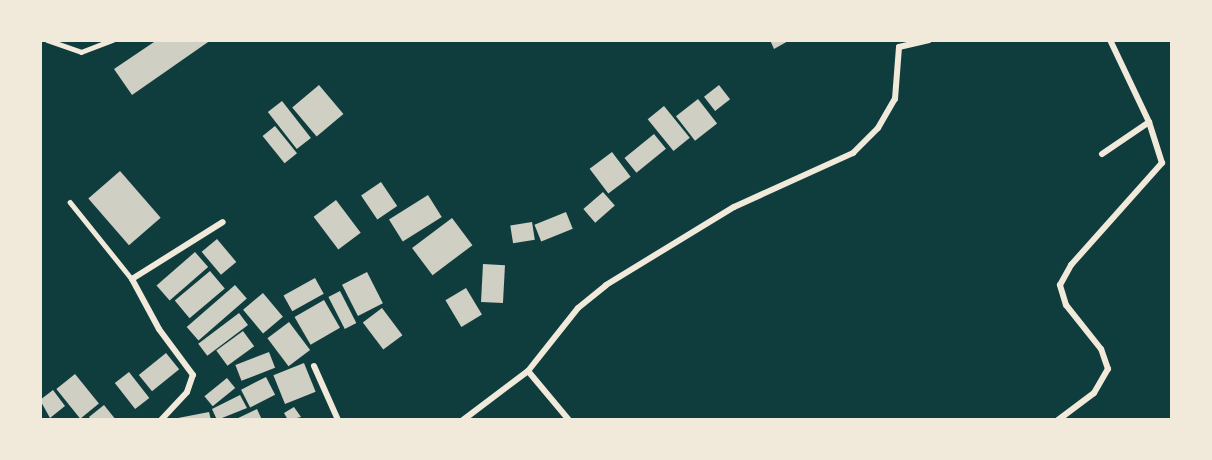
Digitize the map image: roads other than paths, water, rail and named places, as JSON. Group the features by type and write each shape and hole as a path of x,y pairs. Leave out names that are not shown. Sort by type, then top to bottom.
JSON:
{"street":[{"path":"464,420 528,371 578,308 606,285 713,219 853,153 878,128 895,99 898,44 929,40"},
{"path":"1058,420 1094,393 1108,369 1101,349 1066,305 1060,285 1096,236 1161,168 1162,157 1149,122 1110,40"},
{"path":"1102,154 1149,122"},
{"path":"161,420 187,392 193,375 159,329 132,279 223,222"},
{"path":"314,366 338,420"},
{"path":"528,371 569,420"}],"lane":[{"path":"47,40 81,52 113,40"},
{"path":"70,202 132,279"}]}
